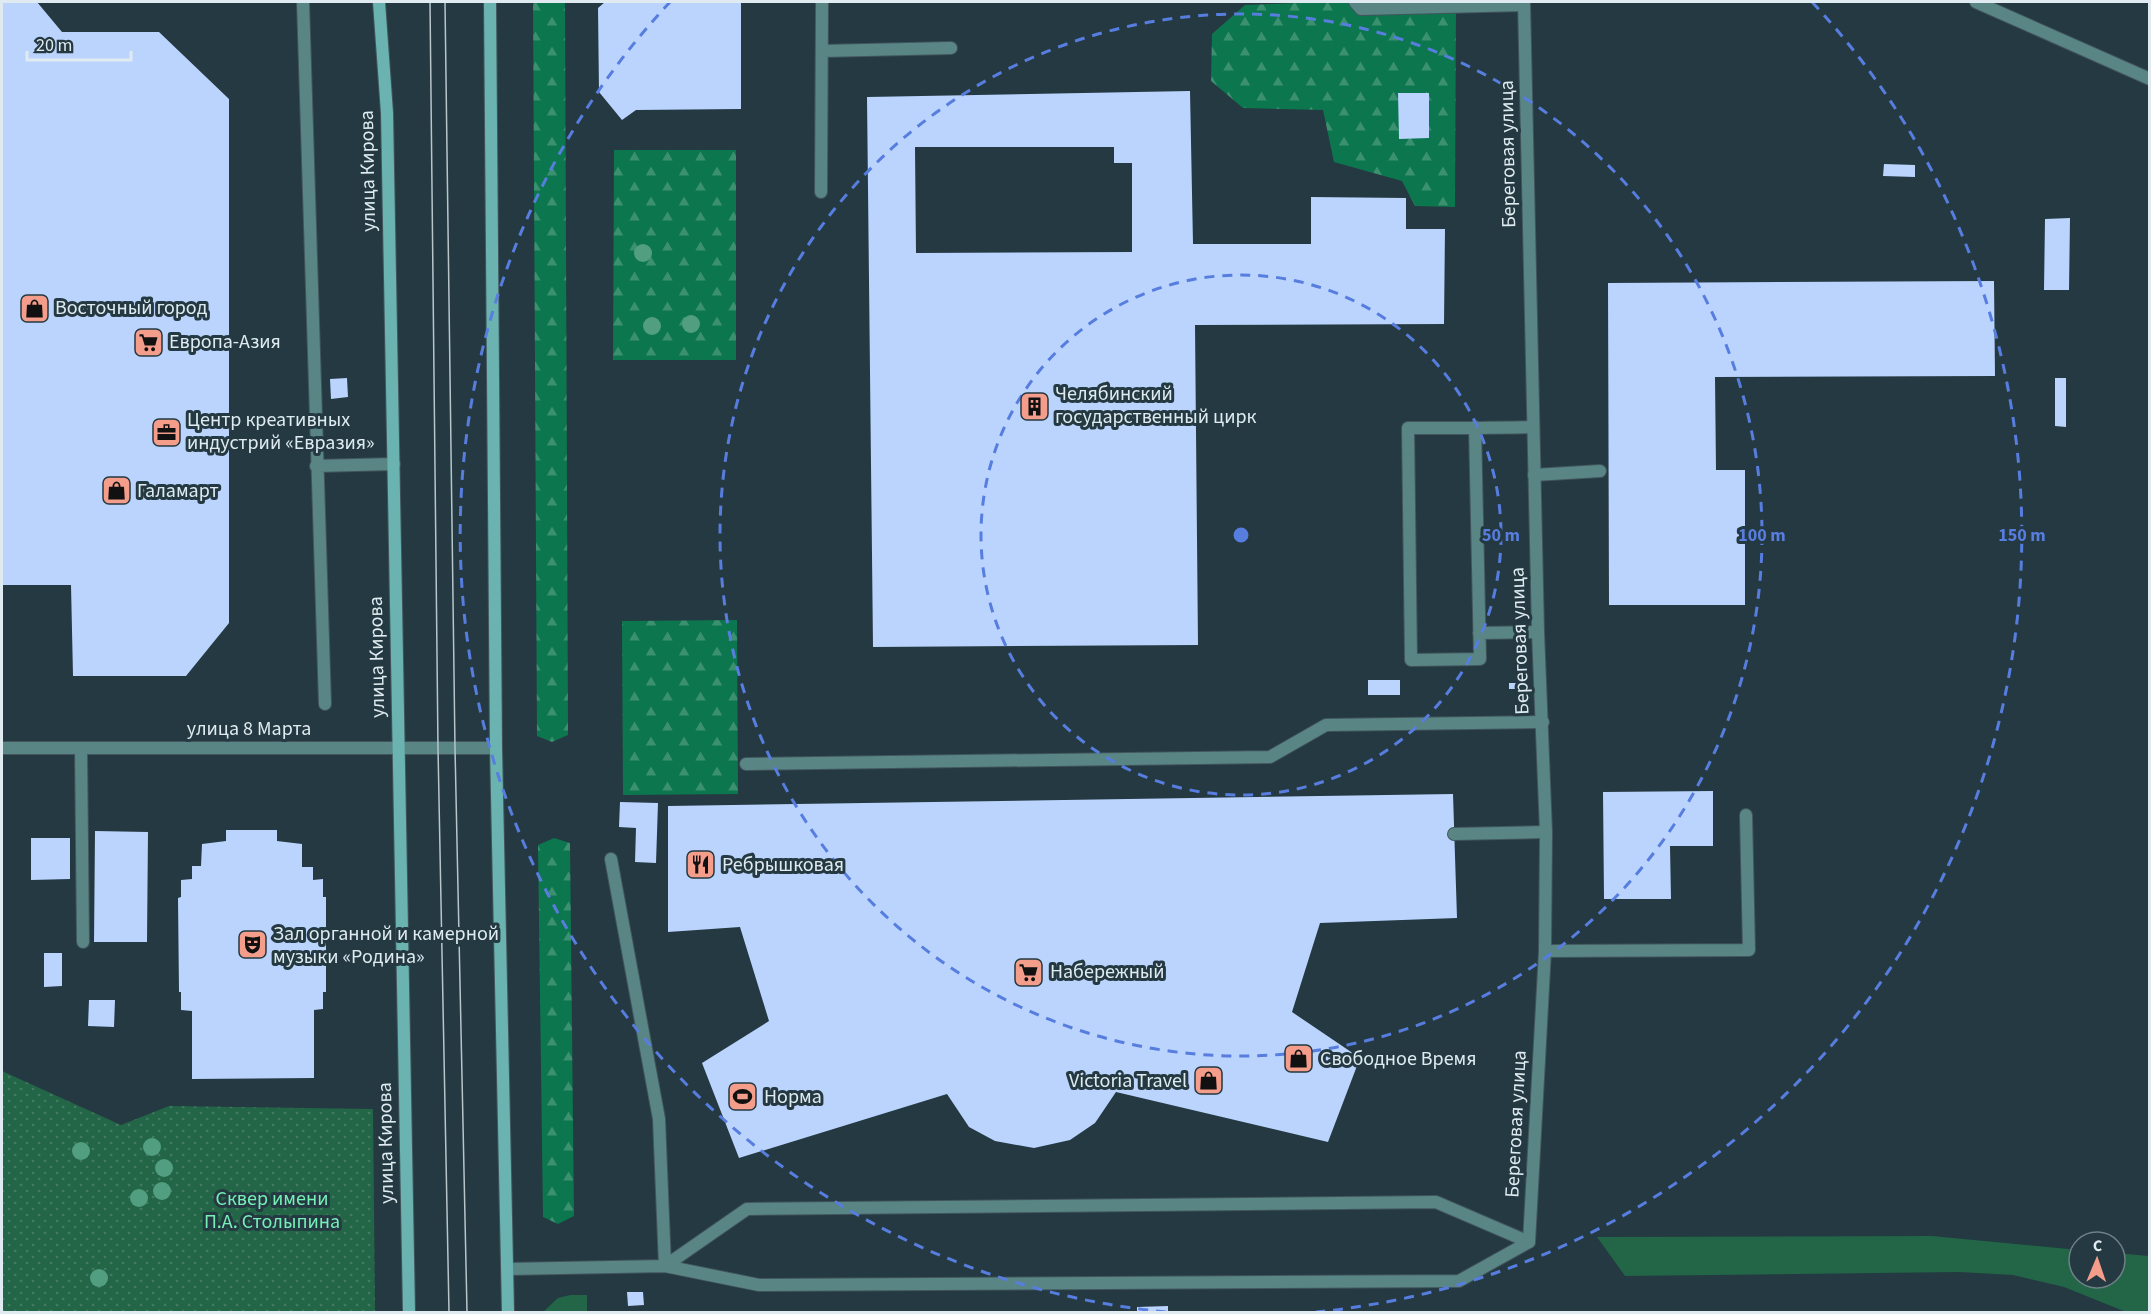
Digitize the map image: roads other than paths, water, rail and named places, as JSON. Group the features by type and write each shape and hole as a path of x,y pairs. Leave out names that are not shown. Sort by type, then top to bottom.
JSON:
{"main road":[{"name":"улица Кирова","path":"380,2 387,113 409,1312"},
{"path":"490,2 496,748 508,1312"}],"street":[{"path":"303,2 325,704"},
{"path":"821,192 822,2"},
{"path":"1355,2 1361,9 1524,3"},
{"path":"1976,2 2150,79"},
{"name":"Береговая улица","path":"1524,3 1538,632 1546,832 1545,951 1529,1242"},
{"path":"822,51 951,48"},
{"path":"1475,428 1480,659 1411,660 1408,428 1533,427"},
{"path":"316,466 394,464"},
{"path":"1534,475 1600,471"},
{"path":"1479,633 1538,632"},
{"path":"746,764 1270,757 1326,725 1542,722"},
{"name":"улица 8 Марта","path":"2,748 496,748"},
{"path":"81,748 83,942"},
{"path":"1545,951 1749,950 1746,815"},
{"path":"1454,834 1546,832"},
{"path":"611,859 659,1119 665,1266"},
{"path":"665,1266 747,1209 1436,1202 1529,1242"},
{"path":"508,1269 665,1266 759,1285 1459,1281 1529,1242"}],"tram line":[{"path":"430,2 438,748 449,1312"},
{"path":"445,2 455,748 467,1312"}],"place":[{"name":"Восточный город","path":"34,308"},
{"name":"Европа-Азия","path":"148,342"},
{"name":"Челябинский государственный цирк","path":"1034,406"},
{"name":"Центр креативных индустрий «Евразия»","path":"166,432"},
{"name":"Галамарт","path":"116,491"},
{"name":"Ребрышковая","path":"701,865"},
{"name":"Зал органной и камерной музыки «Родина»","path":"252,945"},
{"name":"Набережный","path":"1029,972"},
{"name":"Свободное Время","path":"1299,1059"},
{"name":"Victoria Travel","path":"1208,1081"},
{"name":"Норма","path":"743,1097"}],"park label":[{"name":"Сквер имени П.А. Столыпина","path":"272,1210"}]}
